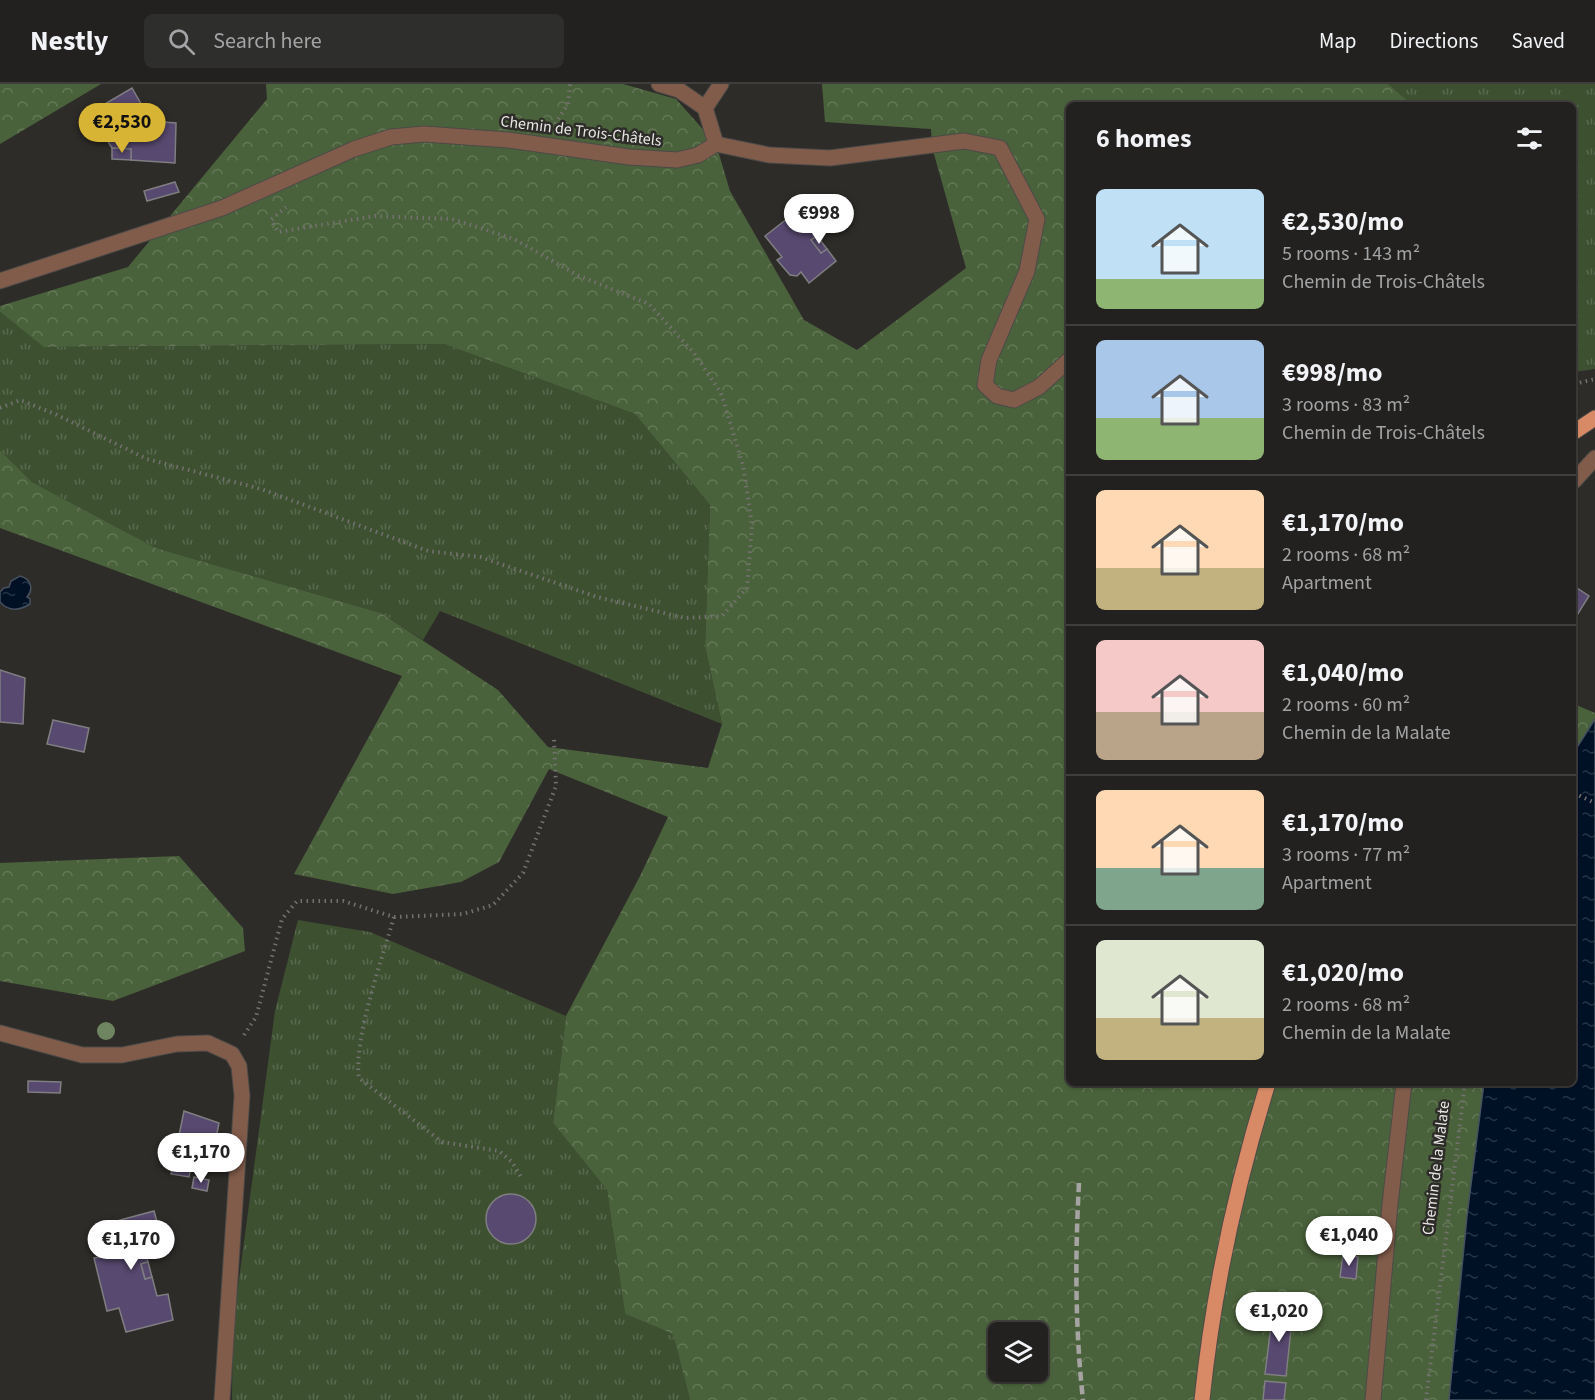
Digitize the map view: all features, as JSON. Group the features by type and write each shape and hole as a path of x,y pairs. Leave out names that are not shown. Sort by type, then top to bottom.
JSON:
{"main road":[{"path":"1576,431 1595,418"},
{"path":"1203,1400 1207,1354 1237,1196 1267,1086"}],"street":[{"path":"659,84 679,90 705,108 716,144 769,155 830,158 964,141 1000,148 1037,219 1027,272 989,360 986,385 997,396 1014,400 1039,387 1066,363"},
{"path":"705,108 721,84"},
{"name":"Chemin de Trois-Châtels","path":"0,281 222,208 354,148 391,136 424,134 508,140 629,157 677,160 698,155 716,144"},
{"path":"1576,479 1595,458"},
{"path":"0,1033 82,1055 122,1055 177,1044 208,1043 232,1054 238,1066 242,1096 222,1400"},
{"path":"1373,1400 1390,1204 1404,1086"}],"path":[{"path":"542,144 568,104 570,84"},
{"path":"0,408 20,400 55,414 147,459 261,489 428,551 480,557 597,597 685,618 722,616 747,588 753,525 743,465 722,393 694,353 649,304 579,276 514,239 452,219 375,216 300,227"},
{"path":"1576,384 1595,379"},
{"path":"232,1054 256,1017 282,920 297,901 343,901 394,916 463,914 492,905 523,873 556,786 554,740"},
{"path":"1576,794 1595,803"},
{"path":"394,916 367,1014 357,1065 359,1078 442,1142 499,1151 512,1162 520,1176"},
{"name":"Chemin de la Malate","path":"1426,1400 1465,1086"}],"green space":[{"path":"0,84 101,84 0,144"},
{"path":"266,84 623,84 676,99 716,144 730,191 804,320 857,350 966,268 932,147 931,129 825,122 822,84 1388,84 1409,102 1066,102 1066,1086 1484,1086 1467,1216 1449,1400 690,1400 673,1334 625,1314 607,1190 553,1123 566,1016 640,876 668,817 549,769 499,862 461,882 393,894 294,874 402,676 0,528 0,450 32,482 156,548 381,613 498,690 548,747 708,768 722,724 705,646 710,505 635,414 444,344 44,347 0,312 0,306 128,267 267,99"},
{"path":"1388,84 1595,84 1595,369 1576,372 1576,102 1409,102"},
{"path":"0,312 45,347 444,344 635,414 710,505 705,646 722,724 440,611 423,640 381,613 156,548 32,482 0,450"},
{"path":"1576,705 1595,713 1595,719 1576,749"},
{"path":"179,856 243,928 245,951 113,1001 0,981 0,863"},
{"path":"298,920 370,932 566,1016 553,1123 607,1190 625,1314 673,1334 690,1400 232,1400 233,1324 275,1011"}],"water":[{"path":"20,576 27,579 30,585 27,597 30,599 30,604 22,608 11,609 0,602 0,592"},
{"path":"1595,719 1595,1400 1449,1400 1467,1216 1484,1086 1576,1086 1576,749"}],"building":[{"path":"132,88 151,121 176,123 175,163 131,160 131,149 112,148 98,126 106,122 98,108"},
{"path":"98,108 106,122 98,126 91,112"},
{"path":"112,148 131,149 131,160 112,159"},
{"path":"175,182 179,192 147,201 144,191"},
{"path":"797,211 817,236 811,240 821,253 827,249 836,261 809,283 801,272 797,276 790,275 777,260 782,257 765,236"},
{"path":"817,236 827,249 821,253 811,240"},
{"path":"1576,587 1589,596 1576,617"},
{"path":"0,670 25,678 23,724 0,722"},
{"path":"53,720 89,728 84,752 47,744"},
{"path":"28,1081 61,1082 60,1093 28,1092"},
{"path":"184,1111 219,1123 210,1169 191,1166 189,1177 171,1174"},
{"path":"194,1177 209,1180 207,1191 192,1188"},
{"path":"506,1194 516,1194 529,1201 536,1214 536,1224 529,1237 516,1244 506,1244 497,1240 490,1233 486,1224 486,1214 490,1205 497,1198"},
{"path":"154,1211 163,1243 144,1247 148,1262 141,1264 145,1279 152,1277 157,1296 168,1294 173,1320 126,1332 119,1308 107,1311 94,1258 101,1257 94,1227"},
{"path":"1343,1255 1358,1257 1356,1279 1340,1277"},
{"path":"148,1262 152,1277 145,1279 141,1264"},
{"path":"1273,1309 1293,1311 1286,1376 1265,1374"},
{"path":"1265,1381 1286,1383 1284,1400 1263,1400"}],"railway":[{"path":"1079,1183 1076,1291 1083,1400"}]}
